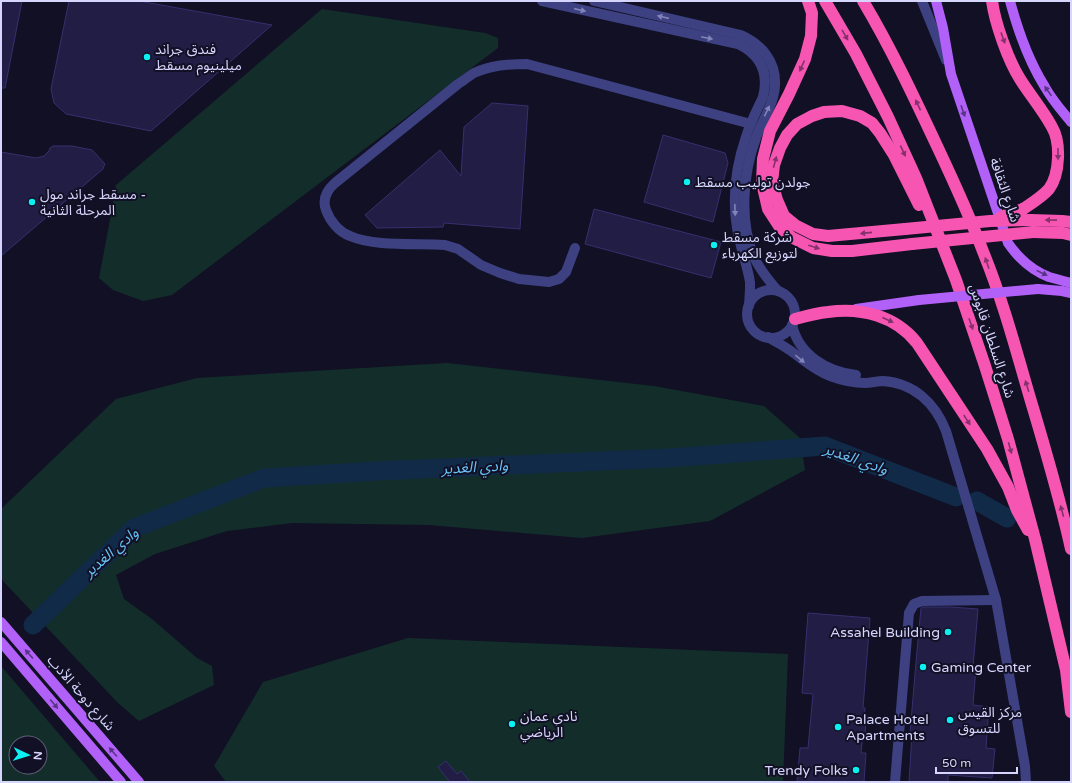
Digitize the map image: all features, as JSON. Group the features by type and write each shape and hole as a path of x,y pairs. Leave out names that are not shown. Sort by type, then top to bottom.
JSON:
{"highway":[{"path":"808,1 812,13 811,36 805,59 770,131 763,159 762,183 768,209 783,230 814,248 832,251 852,251 912,244 1062,220 1071,222"},
{"name":"شارع السلطان قابوس","path":"825,1 856,54 888,117 916,178 956,280 1006,432 1035,539 1066,670 1071,712"},
{"name":"شارع السلطان قابوس","path":"863,1 884,36 917,102 961,198 985,255 1008,321 1065,522 1071,549"},
{"path":"990,221 1023,209 1041,197 1050,188 1055,176 1058,161 1058,145 1053,128 1019,78 999,28 992,1"},
{"path":"956,280 894,155 872,123 860,116 842,111 824,112 812,116 797,124 787,135 780,148 774,165 772,182 777,200 784,216 795,225 813,234 828,236 905,229 990,221 1032,226 1071,235"},
{"path":"794,322 816,314 842,311 868,313 891,320 912,336 987,449 1008,487 1022,520 1035,539"}],"main road":[{"name":"شارع الثقافة","path":"936,1 943,28 951,74 1008,243 1022,261 1031,268 1051,278 1071,283"},
{"path":"1010,1 1023,44 1045,88 1071,122"},
{"path":"842,311 919,300 1038,289 1071,293"},
{"name":"شارع دوحة الأدب","path":"1,622 139,782"},
{"name":"شارع دوحة الأدب","path":"1,642 121,782"},
{"path":"110,770 113,782"}],"street":[{"path":"542,1 738,44 751,52 760,63 766,83 763,97 746,136 740,160 735,198 737,229 750,282 748,312 750,323 757,333 762,336 774,338 789,330 794,322"},
{"path":"594,1 741,35 750,39 764,51 769,58 775,75 772,100 755,139 746,184 745,213 748,238 754,257 765,275 778,291 788,297 792,302 795,313 794,322 796,336 804,350 825,366 842,372 867,377 875,381"},
{"path":"922,1 951,74"},
{"path":"575,248 566,272 559,279 549,282 519,279 481,265 452,246 437,244 383,243 350,237 341,232 334,224 327,214 324,200 330,187 458,84 473,74 490,67 509,64 527,64 751,124"},
{"path":"749,306 752,300 761,293 766,291 778,291"},
{"path":"768,337 790,350 808,365 830,376 851,382 892,382 917,392 932,405 938,413 946,431 996,600 1025,766 1026,782"},
{"path":"896,782 909,613 914,604 922,601 996,600"}],"green space":[{"path":"322,9 485,33 498,38 498,48 172,295 143,301 113,290 99,278 116,185"},
{"path":"447,363 654,386 764,406 800,438 805,470 710,521 582,538 429,525 292,523 227,531 155,554 116,575 124,599 152,619 197,658 212,666 214,685 139,721 118,703 3,581 1,576 1,509 116,399 197,378"},
{"name":"نادي عمان الرياضي","path":"408,638 788,654 783,782 226,782 214,766 263,682"},
{"path":"1,666 100,782 1,782"}],"building":[{"path":"1,1 22,1 5,88 1,88"},
{"name":"فندق جراند ميلينيوم مسقط","path":"69,1 139,1 272,25 151,131 66,114 54,103 51,89"},
{"path":"492,103 528,106 520,229 444,223 443,227 377,228 365,215 440,150 461,176 464,127"},
{"name":"جولدن توليب مسقط","path":"663,135 725,153 728,163 713,222 644,202"},
{"name":"مسقط جراند مول - المرحلة الثانية","path":"53,146 72,146 92,150 105,164 103,169 1,256 1,152 36,158 44,156"},
{"path":"594,209 721,242 711,278 585,244"},
{"path":"921,608 978,609 973,667 976,667 973,705 989,707 986,748 995,749 992,778 948,775 948,782 909,782 912,734 910,733"},
{"path":"808,613 870,618 863,708 865,708 864,720 866,720 865,735 863,734 861,753 866,753 864,782 797,782 800,748 808,748 813,694 802,693"},
{"path":"446,761 457,774 461,771 470,782 447,782 449,781 438,767"}],"waterway":[{"name":"وادي الغدير","path":"33,625 134,528 264,478 377,471 669,458 825,446 956,497"},
{"name":"وادي الغدير","path":"977,501 1007,518"}],"place":[{"name":"فندق جراند ميلينيوم مسقط","path":"147,57"},
{"name":"جولدن توليب مسقط","path":"687,182"},
{"name":"مسقط جراند مول - المرحلة الثانية","path":"32,202"},
{"name":"شركة مسقط لتوزيع الكهرباء","path":"714,245"},
{"name":"Assahel Building","path":"948,632"},
{"name":"Gaming Center","path":"923,667"},
{"name":"مركز القيس للتسوق","path":"950,720"},
{"name":"نادي عمان الرياضي","path":"512,724"},
{"name":"Palace Hotel Apartments","path":"838,727"},
{"name":"Trendy Folks","path":"856,770"}]}
